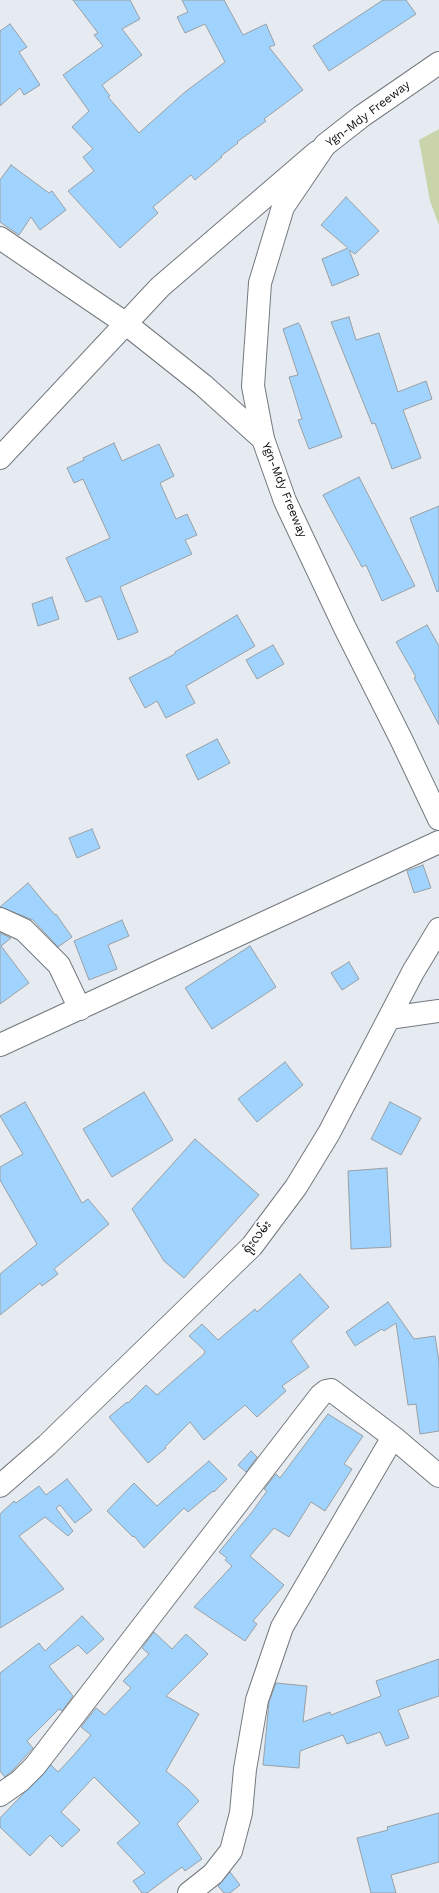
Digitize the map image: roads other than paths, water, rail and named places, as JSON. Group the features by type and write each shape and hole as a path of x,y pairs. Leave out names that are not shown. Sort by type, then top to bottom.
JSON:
{"street":[{"name":"Ygn-Mdy Freeway","path":"439,63 362,116 325,145 283,207 260,283 252,386 263,439 286,502 345,628 401,739 439,819"},
{"path":"0,458 160,287 325,145"},
{"path":"0,238 125,323 203,385 263,439"},
{"path":"0,1045 439,842"},
{"path":"0,919 24,930 59,965 80,1009"},
{"name":"ရုံးလမ်း","path":"0,1486 47,1445 252,1246 296,1187 329,1133 389,1018 439,929"},
{"path":"389,1018 439,1010"},
{"path":"0,1795 20,1781 35,1766 320,1396 326,1391 331,1390 393,1437 439,1476"},
{"path":"189,1893 213,1874 231,1851 241,1813 245,1769 257,1700 282,1627 393,1437"}]}
